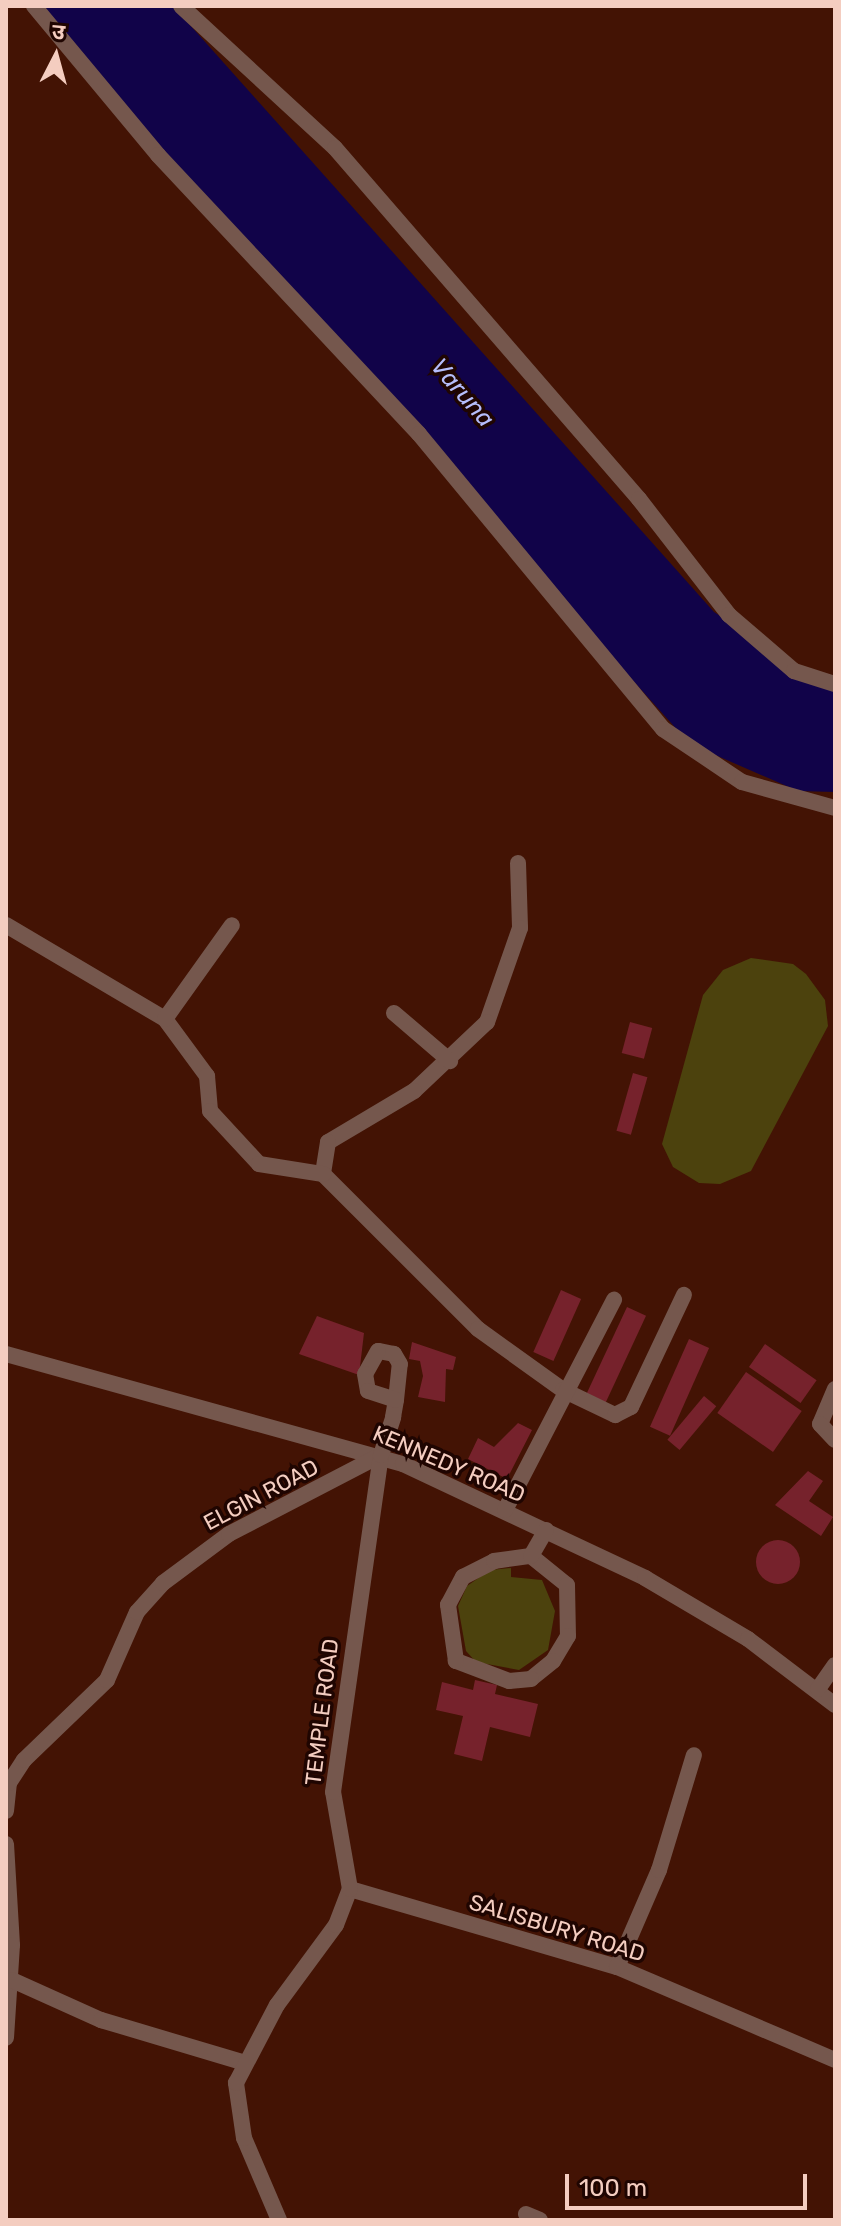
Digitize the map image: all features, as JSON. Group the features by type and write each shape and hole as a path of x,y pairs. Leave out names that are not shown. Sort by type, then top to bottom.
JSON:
{"street":[{"path":"34,6 158,155 419,434 663,729 742,782 835,808"},
{"path":"181,6 335,148 639,499 729,615 794,671 835,684"},
{"path":"323,1174 328,1142 450,1061 487,1022 516,948 518,863"},
{"path":"6,925 165,1019 207,1076 210,1111 259,1164 323,1174 478,1329 563,1390 615,1415 628,1412 684,1295"},
{"path":"165,1019 232,925"},
{"path":"394,1013 450,1061"},
{"path":"505,1510 563,1390 614,1300"},
{"name":"KENNEDY ROAD","path":"6,1354 381,1455 505,1510 645,1578 818,1689 835,1705"},
{"path":"835,1389 820,1424 835,1440"},
{"name":"TEMPLE ROAD","path":"350,1889 333,1792 381,1455 396,1400"},
{"name":"ELGIN ROAD","path":"6,1811 9,1783 24,1760 107,1680 137,1612 163,1583 229,1534 381,1455"},
{"path":"531,1556 546,1530"},
{"path":"531,1556 567,1585 568,1636 553,1661 531,1679 509,1681 456,1661 448,1605 463,1577 494,1561 531,1556"},
{"path":"818,1689 835,1665"},
{"path":"617,1967 659,1870 694,1755"},
{"path":"6,1844 12,1980 6,2038"},
{"path":"279,2220 240,2123 235,2095 242,2062 317,1957 350,1889"},
{"name":"SALISBURY ROAD","path":"350,1889 617,1967 835,2060"},
{"path":"12,1980 101,2020 242,2062"}],"shaded area":[{"path":"751,958 793,964 806,974 825,1000 828,1026 751,1171 720,1184 699,1183 673,1167 662,1144 703,995 723,970"},
{"path":"511,1568 511,1577 542,1580 555,1611 548,1650 519,1670 476,1662 466,1651 458,1606 467,1586 490,1570"}],"water":[{"name":"Varuna","path":"43,6 173,6 714,612 835,690 835,792 798,791 690,744 238,242"}],"building":[{"path":"630,1022 652,1028 644,1059 622,1053"},
{"path":"633,1073 647,1077 631,1135 616,1131"},
{"path":"561,1290 581,1299 553,1361 533,1352"},
{"path":"627,1307 646,1316 605,1403 586,1394"},
{"path":"317,1316 364,1333 359,1375 299,1354"},
{"path":"689,1339 709,1348 670,1436 650,1427"},
{"path":"412,1342 456,1357 453,1370 446,1369 445,1402 418,1397 423,1376 420,1361 409,1359"},
{"path":"765,1344 817,1380 801,1403 749,1367"},
{"path":"746,1372 802,1411 773,1452 717,1413"},
{"path":"704,1396 716,1406 680,1450 667,1440"},
{"path":"518,1423 532,1430 507,1479 468,1459 478,1438 494,1447"},
{"path":"808,1471 823,1481 809,1501 833,1517 821,1536 775,1505"},
{"path":"778,1540 793,1547 800,1562 793,1577 778,1584 763,1577 756,1562 763,1547"},
{"path":"475,1680 497,1685 495,1694 538,1704 530,1737 490,1727 482,1761 454,1754 463,1716 436,1710 442,1682 473,1690"}]}
